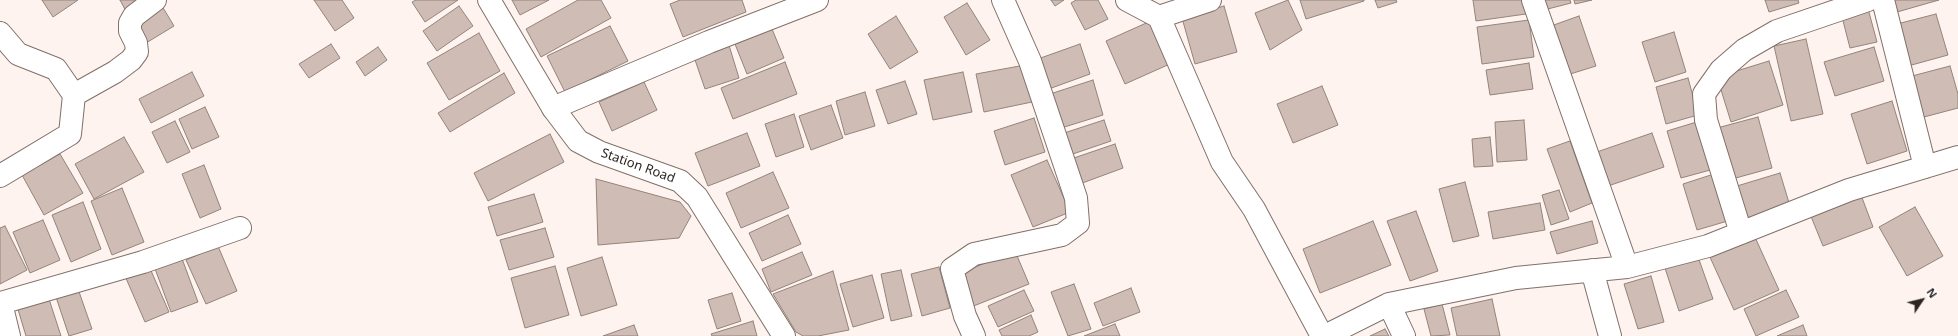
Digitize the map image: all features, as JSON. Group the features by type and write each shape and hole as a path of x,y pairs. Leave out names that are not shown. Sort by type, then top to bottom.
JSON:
{"street":[{"path":"74,95 115,72 131,60 137,52 136,43 130,31 130,23 134,16 155,0"},
{"name":"Station Road","path":"489,0 553,108 578,141 599,152 680,181 697,196 784,336"},
{"path":"553,108 767,9 817,0"},
{"path":"974,336 965,316 952,269 974,254 1062,235 1078,223 1076,198 1030,61 1003,0"},
{"path":"1127,0 1159,17 1222,162 1254,209 1322,336"},
{"path":"1159,17 1210,0"},
{"path":"1533,0 1627,267"},
{"path":"1741,233 1706,120 1704,94 1721,70 1744,50 1777,31 1868,0"},
{"path":"1883,0 1925,167"},
{"path":"0,33 18,54 56,69 74,95 70,134 0,176"},
{"path":"1325,336 1389,304 1516,278 1627,267 1708,246 1849,190 1958,157"},
{"path":"9,336 0,302 143,262 240,228"},
{"path":"1592,270 1610,336"},
{"path":"1389,304 1404,336"}],"building":[{"path":"42,0 78,0 53,17"},
{"path":"120,0 150,0 127,13"},
{"path":"314,0 342,0 354,18 335,31"},
{"path":"416,0 458,0 425,22 412,2"},
{"path":"512,0 549,0 520,15"},
{"path":"578,0 601,0 611,18 541,57 526,29"},
{"path":"680,0 742,0 746,12 683,37 670,4"},
{"path":"1051,0 1064,0 1055,6"},
{"path":"1076,0 1098,0 1108,19 1085,30 1071,3"},
{"path":"1288,0 1302,30 1270,50 1255,13"},
{"path":"1300,0 1364,0 1364,1 1306,19"},
{"path":"1375,0 1396,0 1397,2 1378,8"},
{"path":"1473,0 1523,0 1526,14 1476,21"},
{"path":"1537,0 1570,0 1571,3 1540,11"},
{"path":"1574,0 1592,0 1575,4"},
{"path":"1765,0 1798,0 1799,3 1769,12"},
{"path":"1894,0 1939,0 1897,12"},
{"path":"159,1 174,26 146,43 131,18"},
{"path":"967,3 990,40 966,55 944,17"},
{"path":"1867,5 1877,42 1850,48 1841,13"},
{"path":"459,6 473,26 437,51 423,31"},
{"path":"1224,6 1237,52 1195,64 1182,18"},
{"path":"1936,14 1948,55 1908,66 1897,24"},
{"path":"896,16 918,52 890,69 868,34"},
{"path":"1579,16 1596,66 1567,75 1551,26"},
{"path":"1153,20 1172,63 1125,84 1106,41"},
{"path":"1529,20 1534,57 1482,64 1477,27"},
{"path":"610,26 628,61 565,92 547,56"},
{"path":"772,29 784,58 747,74 735,44"},
{"path":"1674,32 1686,72 1655,82 1642,42"},
{"path":"479,33 500,71 449,100 427,63"},
{"path":"1806,39 1823,114 1791,121 1774,46"},
{"path":"728,42 739,78 705,89 693,54"},
{"path":"331,44 340,58 309,78 299,64"},
{"path":"1080,44 1090,74 1046,90 1035,60"},
{"path":"378,47 387,60 365,76 356,62"},
{"path":"1874,47 1884,81 1835,96 1824,62"},
{"path":"1769,61 1783,105 1731,122 1717,77"},
{"path":"785,62 797,94 733,119 721,88"},
{"path":"1529,63 1533,89 1490,95 1486,70"},
{"path":"1025,65 1032,102 984,112 976,74"},
{"path":"1950,66 1958,94 1958,108 1924,117 1912,76"},
{"path":"192,72 204,96 151,123 139,99"},
{"path":"963,72 972,112 933,120 924,80"},
{"path":"504,73 515,93 450,132 438,113"},
{"path":"1688,78 1698,115 1666,124 1656,87"},
{"path":"1093,80 1103,115 1058,129 1047,95"},
{"path":"905,81 917,114 888,124 876,90"},
{"path":"644,82 657,110 612,131 599,102"},
{"path":"1322,86 1338,125 1293,143 1277,104"},
{"path":"865,92 875,126 845,135 836,101"},
{"path":"1892,101 1907,151 1867,164 1851,114"},
{"path":"831,105 843,138 811,150 799,116"},
{"path":"205,107 219,137 192,149 179,119"},
{"path":"794,114 804,147 776,157 765,124"},
{"path":"1758,117 1772,168 1732,179 1717,128"},
{"path":"1034,118 1045,152 1005,165 994,131"},
{"path":"1104,120 1111,141 1064,157 1058,135"},
{"path":"1524,120 1527,160 1497,162 1495,122"},
{"path":"175,121 190,152 167,163 152,132"},
{"path":"1700,121 1714,169 1681,178 1667,131"},
{"path":"747,133 760,166 708,186 695,153"},
{"path":"1652,133 1664,167 1602,188 1591,154"},
{"path":"550,134 564,162 488,201 474,173"},
{"path":"124,137 144,172 94,199 75,164"},
{"path":"1490,137 1493,166 1474,167 1472,139"},
{"path":"1570,141 1592,203 1570,212 1547,149"},
{"path":"1115,144 1123,168 1077,185 1068,160"},
{"path":"60,154 83,193 44,215 22,175"},
{"path":"1047,160 1070,212 1033,227 1011,175"},
{"path":"204,165 221,209 200,218 182,174"},
{"path":"773,172 789,208 741,228 726,193"},
{"path":"1717,173 1731,220 1697,230 1683,184"},
{"path":"1780,173 1790,206 1747,219 1737,186"},
{"path":"596,179 680,202 691,216 679,238 598,245"},
{"path":"1465,182 1479,236 1453,242 1439,189"},
{"path":"122,188 144,242 112,255 91,201"},
{"path":"1559,190 1569,219 1551,225 1542,195"},
{"path":"534,194 543,222 497,236 488,207"},
{"path":"1861,195 1873,227 1823,246 1810,214"},
{"path":"83,202 101,249 71,262 52,215"},
{"path":"1540,203 1545,230 1493,239 1488,212"},
{"path":"1915,207 1943,256 1907,276 1879,227"},
{"path":"1416,211 1438,271 1410,281 1387,221"},
{"path":"788,215 801,244 762,261 749,233"},
{"path":"43,220 60,260 30,273 13,232"},
{"path":"1373,221 1391,265 1320,293 1303,249"},
{"path":"1592,221 1598,243 1557,254 1550,232"},
{"path":"5,226 27,270 0,284 0,228"},
{"path":"545,228 554,257 509,270 500,240"},
{"path":"1754,235 1779,290 1734,310 1709,255"},
{"path":"218,246 237,291 206,304 186,260"},
{"path":"1015,251 1029,284 971,307 958,274"},
{"path":"802,252 812,275 771,292 762,269"},
{"path":"1697,254 1713,299 1679,311 1664,265"},
{"path":"181,256 198,302 171,312 154,266"},
{"path":"602,257 617,305 581,316 567,268"},
{"path":"149,266 169,312 145,322 125,276"},
{"path":"555,266 569,315 525,328 511,278"},
{"path":"939,267 950,308 922,316 911,274"},
{"path":"901,270 912,316 891,321 881,274"},
{"path":"833,271 849,330 818,336 803,336 796,332 773,294"},
{"path":"872,275 884,318 853,327 840,284"},
{"path":"1651,276 1664,322 1638,329 1624,284"},
{"path":"1074,284 1091,329 1068,336 1051,292"},
{"path":"77,286 92,329 69,336 55,294"},
{"path":"1131,288 1140,312 1103,326 1094,303"},
{"path":"1024,290 1034,311 998,327 988,306"},
{"path":"1786,290 1799,317 1756,336 1744,309"},
{"path":"732,293 741,321 717,329 708,300"},
{"path":"48,296 61,336 26,336 17,306"},
{"path":"1492,299 1500,336 1457,336 1451,308"},
{"path":"1442,304 1450,335 1431,336 1424,309"},
{"path":"1031,315 1038,332 1029,336 1002,336 999,330"},
{"path":"753,321 757,336 712,336 711,334"},
{"path":"1115,324 1120,336 1084,336"},
{"path":"634,325 638,336 603,336"},
{"path":"1803,325 1807,336 1777,336"},
{"path":"1385,329 1389,336 1370,336"}]}
